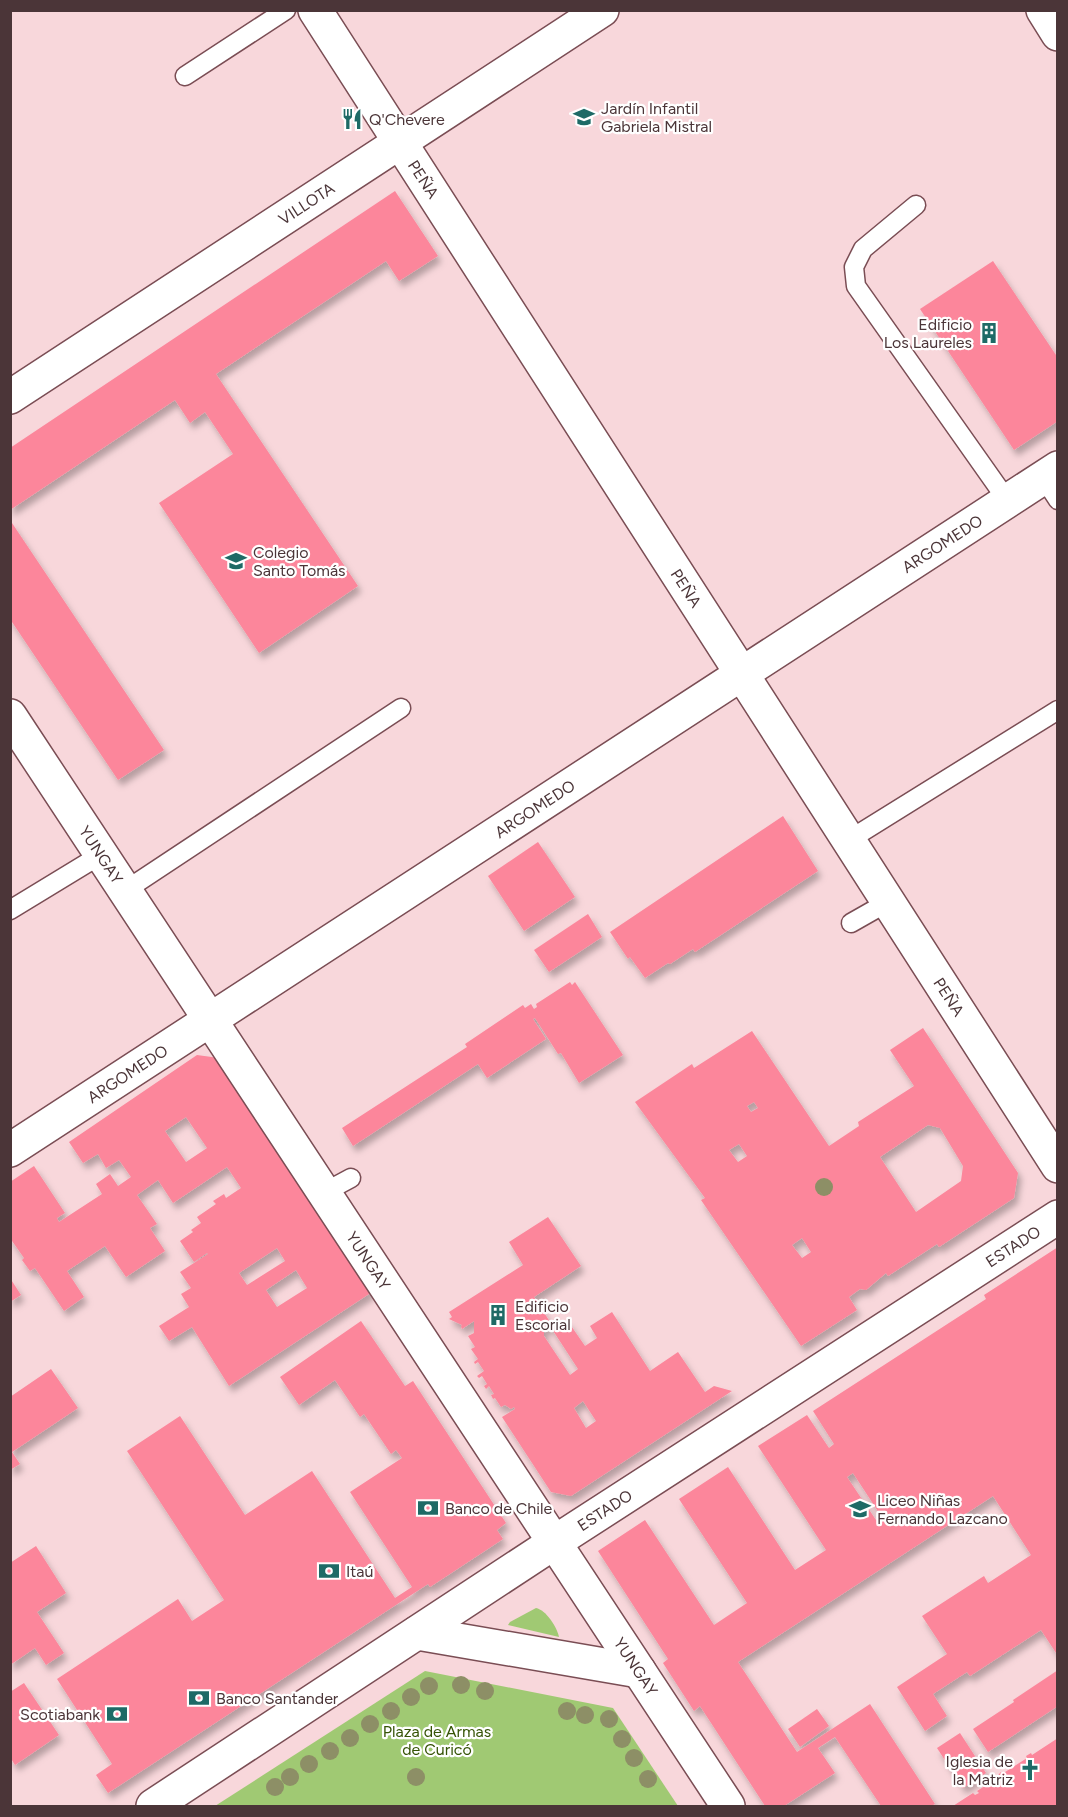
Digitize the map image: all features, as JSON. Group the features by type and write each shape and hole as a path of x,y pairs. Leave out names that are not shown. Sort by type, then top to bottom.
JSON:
{"street":[{"name":"PEÑA","path":"315,10 1058,1166"},
{"name":"VILLOTA","path":"10,397 602,10"},
{"path":"1043,10 1058,34"},
{"name":"ARGOMEDO","path":"10,1150 1007,500 1053,482"},
{"name":"YUNGAY","path":"10,716 211,1019 338,1185 555,1542 728,1806"},
{"name":"ESTADO","path":"163,1803 555,1542 1058,1217"},
{"path":"417,1633 639,1671"}],"lane":[{"path":"185,76 286,10"},
{"path":"916,205 863,249 854,267 856,286 1007,500"},
{"path":"126,890 401,708"},
{"path":"849,840 1058,710"},
{"path":"10,910 102,854"},
{"path":"851,923 888,902"}],"green space":[{"path":"536,1608 544,1612 559,1637 508,1625"},
{"name":"Plaza de Armas de Curicó","path":"425,1671 613,1708 678,1806 215,1806"}],"building":[{"path":"395,191 438,256 399,281 386,261 216,374 358,586 259,653 159,503 233,454 205,412 190,423 175,400 10,510 10,448"},
{"name":"Edificio Los Laureles","path":"993,261 1058,358 1058,421 1014,450 920,309"},
{"path":"10,520 164,750 118,780 10,619"},
{"path":"783,816 818,871 695,952 693,949 645,978 630,957 628,959 610,932"},
{"path":"538,842 575,897 524,931 488,876"},
{"path":"588,914 602,937 549,972 534,950"},
{"path":"570,982 572,985 575,982 623,1055 579,1083 561,1053 558,1054 535,1018 533,1019 546,1039 487,1078 478,1064 353,1146 342,1128 467,1047 465,1044 523,1005 525,1008 531,1004 534,1009 537,1007 536,1004"},
{"path":"923,1028 1018,1173 1014,1198 939,1247 937,1244 888,1276 886,1273 866,1290 860,1289 849,1297 857,1310 801,1346 701,1200 705,1198 635,1102 692,1064 694,1068 752,1031 829,1146 859,1126 858,1122 914,1086 890,1050","holes":["754,1102 758,1108 751,1112 747,1106","928,1125 940,1128 963,1166 961,1181 916,1212 880,1157","739,1144 747,1156 738,1162 729,1150","802,1238 811,1252 802,1258 792,1245"]},
{"path":"197,1055 219,1058 306,1191 304,1193 372,1292 229,1386 192,1327 169,1341 159,1326 189,1307 181,1294 191,1288 180,1272 208,1254 194,1262 180,1241 201,1223 197,1217 216,1204 213,1201 224,1194 226,1198 241,1188 227,1167 173,1203 158,1180 137,1195 157,1224 150,1228 165,1251 126,1277 105,1246 67,1271 84,1297 64,1311 35,1268 30,1271 10,1238 10,1182 34,1166 65,1213 57,1218 59,1222 102,1194 96,1184 110,1174 118,1186 131,1177 119,1160 106,1168 98,1154 83,1163 69,1142","holes":["186,1117 207,1148 186,1162 165,1131","277,1248 285,1261 247,1285 239,1273","296,1270 307,1288 277,1307 266,1290"]},
{"path":"548,1217 581,1266 534,1297 552,1325 556,1323 558,1326 567,1320 585,1346 597,1338 590,1326 612,1312 650,1371 678,1352 705,1392 714,1386 732,1391 571,1496 551,1492 502,1417 515,1409 514,1407 511,1409 505,1405 501,1407 495,1398 493,1399 491,1395 494,1394 489,1386 486,1389 484,1386 487,1384 482,1376 479,1378 477,1376 484,1371 478,1362 475,1364 474,1362 478,1359 471,1349 475,1347 468,1336 474,1333 474,1321 462,1329 462,1325 449,1319 452,1317 449,1312 523,1265 509,1242","holes":["550,1326 578,1369 570,1375 544,1336 544,1330","583,1401 596,1421 586,1428 574,1408"]},
{"name":"Liceo Niñas Fernando Lazcano","path":"1058,1247 1058,1656 1041,1630 970,1676 967,1672 933,1694 947,1716 925,1731 897,1687 947,1654 922,1616 984,1576 988,1583 1031,1555 993,1496 738,1662 797,1752 870,1704 935,1804 931,1806 881,1806 835,1737 818,1748 835,1773 784,1806 765,1806 700,1706 694,1711 663,1663 668,1659 598,1551 645,1520 714,1625 747,1603 679,1499 728,1467 795,1570 826,1550 758,1446 807,1415 829,1448 834,1444 813,1411 986,1299 984,1295","holes":["853,1473 881,1516 876,1520 847,1477"]},
{"path":"10,1278 21,1295 10,1302"},
{"path":"361,1321 405,1386 413,1381 506,1523 497,1530 503,1539 430,1587 428,1584 108,1793 96,1775 112,1764 57,1679 178,1599 192,1621 224,1600 127,1451 180,1416 245,1515 312,1471 395,1598 412,1587 350,1492 402,1458 396,1450 391,1454 364,1414 360,1417 335,1380 299,1405 280,1377"},
{"path":"51,1369 78,1408 12,1452 20,1464 10,1470 10,1397"},
{"path":"36,1546 66,1593 37,1612 64,1653 46,1665 35,1648 10,1665 10,1563"},
{"path":"1058,1670 1058,1706 988,1752 973,1729"},
{"path":"24,1683 59,1735 15,1765 10,1757 10,1692"},
{"path":"817,1709 829,1726 800,1747 788,1729"},
{"path":"960,1733 986,1773 963,1788 937,1748"},
{"name":"Iglesia de la Matriz","path":"1058,1738 1058,1806 953,1806 973,1793 975,1795 979,1793 977,1791 999,1777 1001,1772 1002,1774 1027,1758 1026,1756 1031,1753 1032,1755"}],"place":[{"name":"Jardín Infantil Gabriela Mistral","path":"584,117"},
{"name":"Q'Chevere","path":"352,119"},
{"name":"Edificio Los Laureles","path":"989,333"},
{"name":"Colegio Santo Tomás","path":"236,561"},
{"name":"Edificio Escorial","path":"498,1315"},
{"name":"Banco de Chile","path":"428,1508"},
{"name":"Liceo Niñas Fernando Lazcano","path":"860,1509"},
{"name":"Itaú","path":"329,1571"},
{"name":"Banco Santander","path":"199,1698"},
{"name":"Scotiabank","path":"117,1714"},
{"name":"Iglesia de la Matriz","path":"1030,1770"}]}
